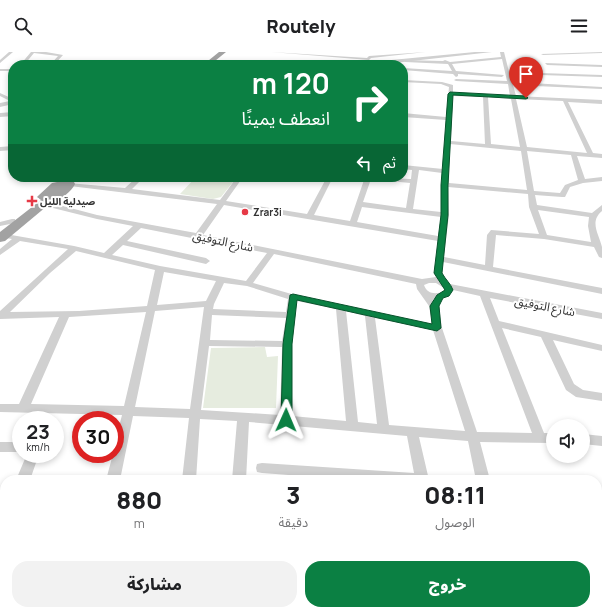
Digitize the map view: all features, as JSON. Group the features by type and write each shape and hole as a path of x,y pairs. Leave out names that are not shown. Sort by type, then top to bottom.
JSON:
{"highway":[{"path":"213,60 223,52"},
{"path":"218,60 228,52"},
{"path":"1,232 67,182"},
{"path":"1,232 12,221 45,200"}],"street":[{"path":"0,62 10,52"},
{"path":"27,60 34,52 62,55 57,60"},
{"path":"273,52 369,58 424,52"},
{"path":"364,52 369,58"},
{"path":"408,62 462,53 490,52"},
{"path":"551,74 543,53 602,52"},
{"path":"408,63 449,63 503,55 511,84 512,97 524,149 533,207 544,237"},
{"path":"438,57 449,63 455,73 456,80"},
{"path":"408,63 491,70"},
{"path":"547,64 602,66"},
{"path":"408,69 455,73 602,76"},
{"path":"499,70 508,74"},
{"path":"408,81 448,84 455,83 456,80 602,88"},
{"path":"448,84 451,86 448,119 445,215 438,273 442,293 437,328 473,437 482,475"},
{"path":"450,94 602,102"},
{"path":"485,96 488,146"},
{"path":"565,100 591,155"},
{"path":"408,115 448,119"},
{"path":"447,142 602,156"},
{"path":"572,153 582,181"},
{"path":"408,167 446,171"},
{"path":"409,210 416,168"},
{"path":"445,185 562,195 567,186 582,181 602,179"},
{"path":"408,180 414,181"},
{"path":"75,182 127,190 222,201 442,239"},
{"path":"127,190 136,182"},
{"path":"198,236 236,182"},
{"path":"310,216 327,182"},
{"path":"353,223 366,182"},
{"name":"شارع التوفيق","path":"45,200 96,217 403,277 424,286"},
{"path":"359,204 445,215"},
{"path":"533,207 593,215"},
{"path":"602,207 593,215 592,232 596,245 602,255"},
{"path":"106,256 139,225"},
{"path":"1,232 17,239 74,248 160,268 248,284 293,297 437,328"},
{"path":"489,269 493,232 544,237 596,245"},
{"path":"0,253 17,239"},
{"path":"122,242 206,261"},
{"path":"0,316 47,271 74,248"},
{"path":"248,284 272,251"},
{"path":"439,259 602,291"},
{"path":"114,475 127,411 160,268"},
{"path":"424,286 438,273"},
{"path":"189,475 194,414 209,308 221,280"},
{"path":"424,286 442,293"},
{"path":"424,286 442,293"},
{"name":"شارع التوفيق","path":"442,293 464,290 602,316"},
{"path":"484,294 540,437"},
{"path":"286,420 287,344 293,297"},
{"path":"341,307 352,426"},
{"path":"0,316 150,309 209,308 290,315"},
{"path":"22,409 65,314"},
{"path":"370,314 384,429"},
{"path":"495,323 602,348"},
{"path":"546,334 570,387 580,394 602,397"},
{"path":"204,343 287,344"},
{"path":"0,408 31,411"},
{"path":"64,414 127,411 194,414 286,420 473,437 546,437"},
{"path":"239,475 242,417"},
{"path":"412,432 421,475"},
{"path":"590,440 602,441"},
{"path":"0,447 12,448"},
{"path":"25,475 30,463"},
{"path":"262,468 355,475"}],"shaded area":[{"path":"191,182 233,182 221,197 213,199 180,194"},
{"path":"265,347 267,357 278,356 276,408 203,408 211,348"}],"place":[{"name":"صيدلية الليل","path":"32,201"},
{"name":"Zrar3i","path":"245,212"}],"route":[{"path":"286,420 287,344 293,297 437,328 434,306 440,296 443,296 449,290 448,286 443,282 438,273 445,215 445,185 450,94 526,98"}]}
